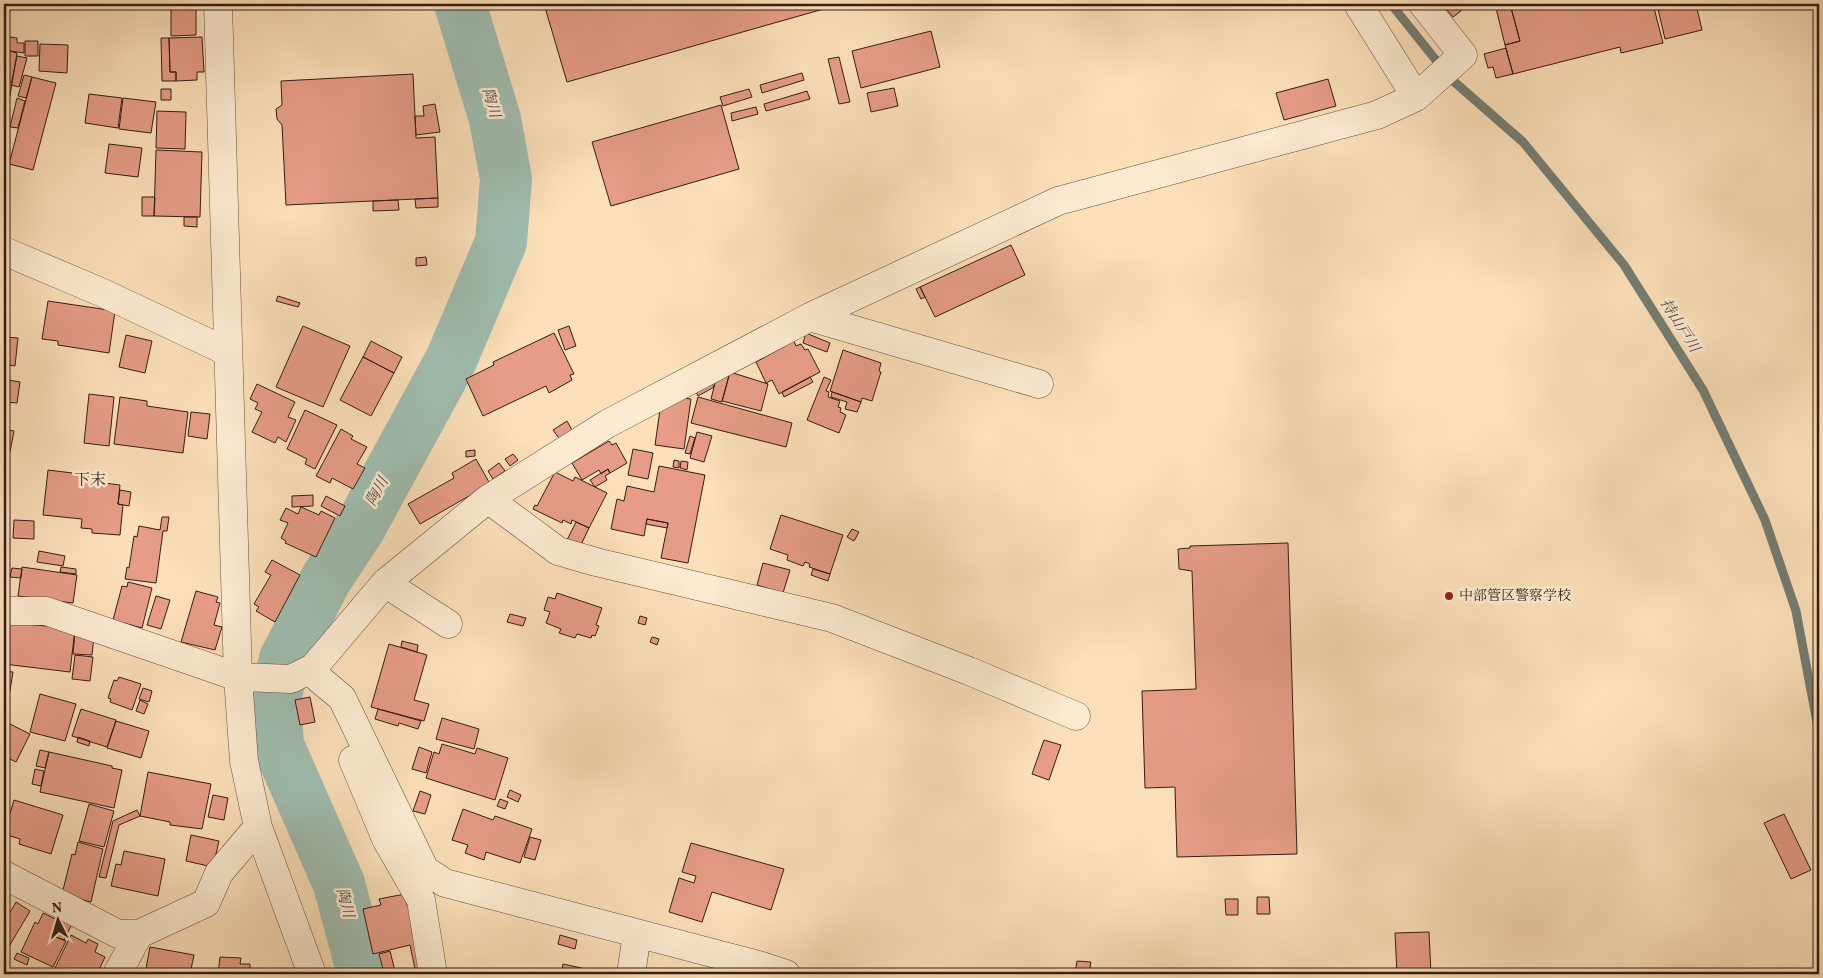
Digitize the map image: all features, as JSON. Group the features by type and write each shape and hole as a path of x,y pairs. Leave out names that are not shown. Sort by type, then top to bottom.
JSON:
{"street":[{"path":"218,4 238,677 244,761 258,827 312,974"},
{"path":"1358,4 1416,97"},
{"path":"298,676 385,583 488,499 607,424 810,317 1058,201 1377,115 1416,97 1463,55 1423,4"},
{"path":"4,251 103,293 228,352"},
{"path":"810,317 1039,384"},
{"path":"488,499 558,551 596,562 832,618 968,671 1076,716"},
{"path":"385,583 448,624"},
{"path":"4,611 46,611 238,677 298,676 342,698 425,870 446,883 762,966 786,974"},
{"path":"298,676 421,900 433,974"},
{"path":"4,875 118,934 140,934 206,903 220,873 258,827"},
{"path":"117,974 140,934"},
{"path":"631,974 637,934"}],"building":[{"path":"35,4 63,4 62,7"},
{"path":"544,4 841,4 567,82"},
{"path":"1442,4 1455,4 1461,11 1453,17"},
{"path":"1495,4 1510,4 1520,41 1505,45"},
{"path":"1510,4 1653,4 1663,43 1621,53 1620,47 1513,74 1505,45 1520,41"},
{"path":"1657,4 1681,4 1658,9"},
{"path":"1681,4 1696,4 1702,30 1665,39 1658,9"},
{"path":"171,6 196,6 196,35 171,36"},
{"path":"931,31 940,67 861,88 852,51"},
{"path":"4,36 17,38 17,43 24,43 24,53 4,50"},
{"path":"202,37 204,72 197,72 197,80 176,81 176,72 170,72 169,38"},
{"path":"161,38 169,38 170,72 176,72 176,81 162,81"},
{"path":"25,41 38,41 38,56 25,56"},
{"path":"40,44 68,45 67,73 39,71"},
{"path":"1506,48 1513,74 1496,78 1493,67 1488,68 1484,54"},
{"path":"4,50 17,53 10,96 4,94"},
{"path":"17,56 27,58 19,87 11,85"},
{"path":"839,57 850,102 839,104 828,59"},
{"path":"802,73 804,80 762,93 760,85"},
{"path":"413,74 416,138 435,137 438,198 286,205 282,125 277,119 276,109 282,105 281,81"},
{"path":"24,75 32,77 26,98 18,96"},
{"path":"32,77 56,83 33,170 9,164"},
{"path":"1328,79 1336,106 1284,120 1276,93"},
{"path":"894,88 898,106 871,112 867,93"},
{"path":"161,89 171,89 171,100 161,100"},
{"path":"749,89 752,97 723,106 720,97"},
{"path":"807,91 810,99 766,111 764,104"},
{"path":"89,94 122,98 118,128 85,123"},
{"path":"17,98 25,101 18,128 10,127"},
{"path":"123,98 156,102 151,133 119,129"},
{"path":"435,104 440,132 416,135 415,116 424,116 423,106"},
{"path":"721,105 739,169 611,206 592,142"},
{"path":"756,107 758,114 732,121 731,113"},
{"path":"157,111 186,112 185,149 156,148"},
{"path":"109,144 142,148 138,177 105,173"},
{"path":"156,150 202,152 200,217 154,216"},
{"path":"142,197 155,197 154,216 142,216"},
{"path":"438,198 438,207 416,208 415,199"},
{"path":"398,200 399,210 373,211 373,201"},
{"path":"184,217 197,217 197,227 184,226"},
{"path":"1011,245 1025,275 935,317 920,287"},
{"path":"426,257 427,265 416,266 416,258"},
{"path":"920,287 925,297 921,299 916,289"},
{"path":"278,296 300,303 298,307 276,301"},
{"path":"48,301 115,311 109,353 58,345 58,341 42,339"},
{"path":"303,326 350,346 323,407 276,387"},
{"path":"569,326 576,346 565,350 558,330"},
{"path":"554,333 574,374 570,375 572,380 549,393 546,386 483,416 466,379 494,365 493,362"},
{"path":"806,333 830,343 827,352 803,343"},
{"path":"126,335 152,341 145,373 119,367"},
{"path":"4,337 18,338 15,366 8,365 6,385 4,385"},
{"path":"371,341 402,357 394,373 363,357"},
{"path":"794,341 796,346 801,344 805,350 808,349 820,372 779,394 772,380 766,383 756,362"},
{"path":"843,350 881,363 879,371 881,372 872,401 862,398 861,402 830,391"},
{"path":"363,357 394,373 371,416 340,400"},
{"path":"730,372 722,402 711,399 716,379"},
{"path":"730,372 768,384 761,411 722,401"},
{"path":"810,377 813,382 784,397 782,392"},
{"path":"824,377 831,380 826,391 829,392 828,397 840,401 838,407 841,408 840,412 846,415 839,433 807,420"},
{"path":"8,380 20,382 17,403 5,402"},
{"path":"257,384 295,402 288,417 296,420 286,442 278,437 275,443 252,432 262,412 255,409 258,403 250,399"},
{"path":"712,384 714,387 698,396 695,390"},
{"path":"832,392 861,402 857,412 845,409 847,402 831,397"},
{"path":"89,394 114,397 109,446 84,443"},
{"path":"120,397 147,401 147,406 188,412 183,453 114,444"},
{"path":"698,397 792,423 786,447 691,423"},
{"path":"683,398 691,399 684,449 655,445 660,410"},
{"path":"305,410 337,425 315,469 305,464 307,459 287,449"},
{"path":"191,412 210,414 207,439 188,436"},
{"path":"567,421 572,430 559,438 553,430"},
{"path":"4,429 14,431 10,452 4,451"},
{"path":"341,429 353,436 351,439 367,447 357,464 365,468 353,489 332,478 330,483 316,476"},
{"path":"697,432 712,436 704,462 690,458"},
{"path":"690,436 695,438 690,454 685,453"},
{"path":"609,441 612,445 616,443 627,463 610,473 608,469 601,474 599,470 582,480 572,463"},
{"path":"633,449 653,453 648,479 628,475"},
{"path":"475,450 475,456 466,457 466,451"},
{"path":"4,452 7,452 4,483"},
{"path":"513,454 518,460 510,466 505,459"},
{"path":"476,459 490,484 420,524 408,504 454,478 452,473"},
{"path":"674,460 679,461 679,468 673,467"},
{"path":"681,461 688,462 687,470 680,468"},
{"path":"499,463 505,471 493,479 488,471"},
{"path":"659,466 705,475 688,563 661,558 668,523 647,519 644,536 611,529 617,499 624,501 627,486 654,492"},
{"path":"608,469 610,473 605,476 607,480 595,487 590,480"},
{"path":"48,470 97,476 96,482 120,485 118,504 123,505 120,535 92,533 92,529 81,528 82,519 43,515"},
{"path":"555,472 573,481 575,477 607,493 589,528 572,520 571,524 563,520 562,523 533,509 535,505 537,506"},
{"path":"120,490 131,492 129,506 118,504"},
{"path":"313,495 313,506 292,507 292,496"},
{"path":"326,496 345,506 340,516 321,506"},
{"path":"301,507 319,515 321,511 335,518 316,557 285,543 286,541 281,538 288,523 280,520 286,508 298,514"},
{"path":"781,515 843,535 830,574 809,567 810,564 805,562 803,566 787,560 788,555 770,549"},
{"path":"162,517 169,517 167,531 163,531 156,583 125,579 127,567 129,568 134,536 137,537 139,526 160,530"},
{"path":"647,519 668,523 667,528 646,524"},
{"path":"14,520 34,521 34,539 13,538"},
{"path":"576,522 589,528 578,551 565,544"},
{"path":"852,529 859,532 854,541 847,537"},
{"path":"1288,543 1297,854 1177,857 1175,787 1145,788 1142,691 1196,689 1192,571 1179,569 1178,549 1190,548 1190,546"},
{"path":"39,551 65,556 63,566 37,562"},
{"path":"272,560 300,575 275,622 256,611 259,607 254,604 271,575 265,572"},
{"path":"763,563 790,570 783,593 757,585"},
{"path":"22,567 77,575 73,603 18,596"},
{"path":"61,567 76,569 76,574 60,572"},
{"path":"12,568 22,569 21,578 10,577"},
{"path":"813,569 830,574 828,581 811,575"},
{"path":"128,582 152,588 142,628 113,620 122,586 127,587"},
{"path":"196,591 218,597 216,602 220,603 214,625 222,627 215,650 181,642"},
{"path":"557,593 602,608 596,625 599,626 595,636 592,635 591,638 577,634 575,638 559,633 561,629 546,623 550,612 544,610 548,597 555,599"},
{"path":"156,596 170,600 161,629 147,625"},
{"path":"510,614 526,618 523,626 507,622"},
{"path":"640,616 647,618 645,625 638,623"},
{"path":"7,622 75,629 70,672 4,664"},
{"path":"75,633 94,635 92,655 73,654"},
{"path":"652,637 659,639 657,645 650,642"},
{"path":"402,641 418,645 417,652 401,647"},
{"path":"389,644 427,655 414,700 429,704 424,721 371,707"},
{"path":"75,655 93,657 90,681 72,679"},
{"path":"4,671 13,672 6,715 4,714"},
{"path":"119,677 141,684 132,710 110,702 111,699 108,698 114,680 117,681"},
{"path":"143,688 152,691 149,702 139,699"},
{"path":"40,694 76,704 65,741 30,732"},
{"path":"310,697 315,722 300,725 295,700"},
{"path":"140,700 148,704 144,714 136,711"},
{"path":"81,709 116,720 107,747 72,736"},
{"path":"378,709 421,721 418,729 399,723 398,726 375,719"},
{"path":"442,718 479,729 474,749 436,739"},
{"path":"4,721 30,734 16,762 4,756"},
{"path":"116,721 149,731 141,758 107,748"},
{"path":"78,737 90,741 89,746 77,742"},
{"path":"1044,740 1061,745 1049,780 1032,774"},
{"path":"442,744 475,754 477,748 508,758 495,800 426,778 434,752 439,754"},
{"path":"419,747 432,752 426,773 412,769"},
{"path":"40,750 49,752 45,768 36,766"},
{"path":"49,752 122,770 114,808 40,792"},
{"path":"35,769 44,771 41,786 32,784"},
{"path":"148,772 211,784 202,829 170,825 170,822 140,816"},
{"path":"510,790 521,795 518,802 507,797"},
{"path":"420,791 431,795 425,814 413,811"},
{"path":"213,795 228,798 224,820 208,817"},
{"path":"500,799 508,802 505,809 497,806"},
{"path":"14,800 63,815 51,854 19,844 20,839 4,834"},
{"path":"89,804 114,811 104,847 79,841"},
{"path":"463,809 493,820 495,816 532,829 520,863 486,852 484,860 465,853 468,845 452,840"},
{"path":"137,810 140,816 119,825 106,878 99,877 113,821"},
{"path":"1784,814 1811,870 1791,879 1764,823"},
{"path":"191,835 219,841 213,867 186,861"},
{"path":"530,837 541,840 535,860 524,857"},
{"path":"78,842 103,849 91,902 62,894 72,854 75,855"},
{"path":"691,843 784,869 771,910 712,892 702,922 669,912 679,878 694,883 696,876 682,872"},
{"path":"124,851 165,859 158,896 111,886 116,864 121,865"},
{"path":"405,894 407,905 412,904 426,967 415,969 410,945 373,954 363,909 381,905 379,899"},
{"path":"1257,897 1269,897 1270,914 1257,914"},
{"path":"1225,899 1238,899 1238,915 1226,915"},
{"path":"16,902 30,911 7,950 4,948 4,923"},
{"path":"43,913 63,923 56,937 66,941 53,967 21,952 35,922 38,924"},
{"path":"64,917 73,922 64,940 56,937"},
{"path":"1429,932 1431,974 1397,974 1395,933"},
{"path":"71,935 86,943 88,939 98,944 95,952 105,957 97,974 68,974 55,968"},
{"path":"560,935 577,940 575,949 558,944"},
{"path":"150,947 194,955 190,974 145,974"},
{"path":"390,951 395,971 384,973 379,954"},
{"path":"17,953 29,958 27,965 14,959"},
{"path":"220,957 241,958 240,964 250,964 250,974 218,974"},
{"path":"1077,961 1091,962 1089,974 1075,974"},
{"path":"563,964 609,974 561,974"},
{"path":"259,969 293,971 293,974 258,974"}],"waterway":[{"name":"陶川","path":"363,974 339,884 278,745 275,699 285,659 326,579 359,529 451,360 501,242 506,179 495,119 460,4"},
{"name":"持山戸川","path":"1391,4 1451,79 1523,142 1624,265 1703,390 1765,520 1796,611 1819,733"}],"place":[{"name":"中部管区警察学校","path":"1449,596"}],"district":[{"name":"下末","path":"90,481"}]}
